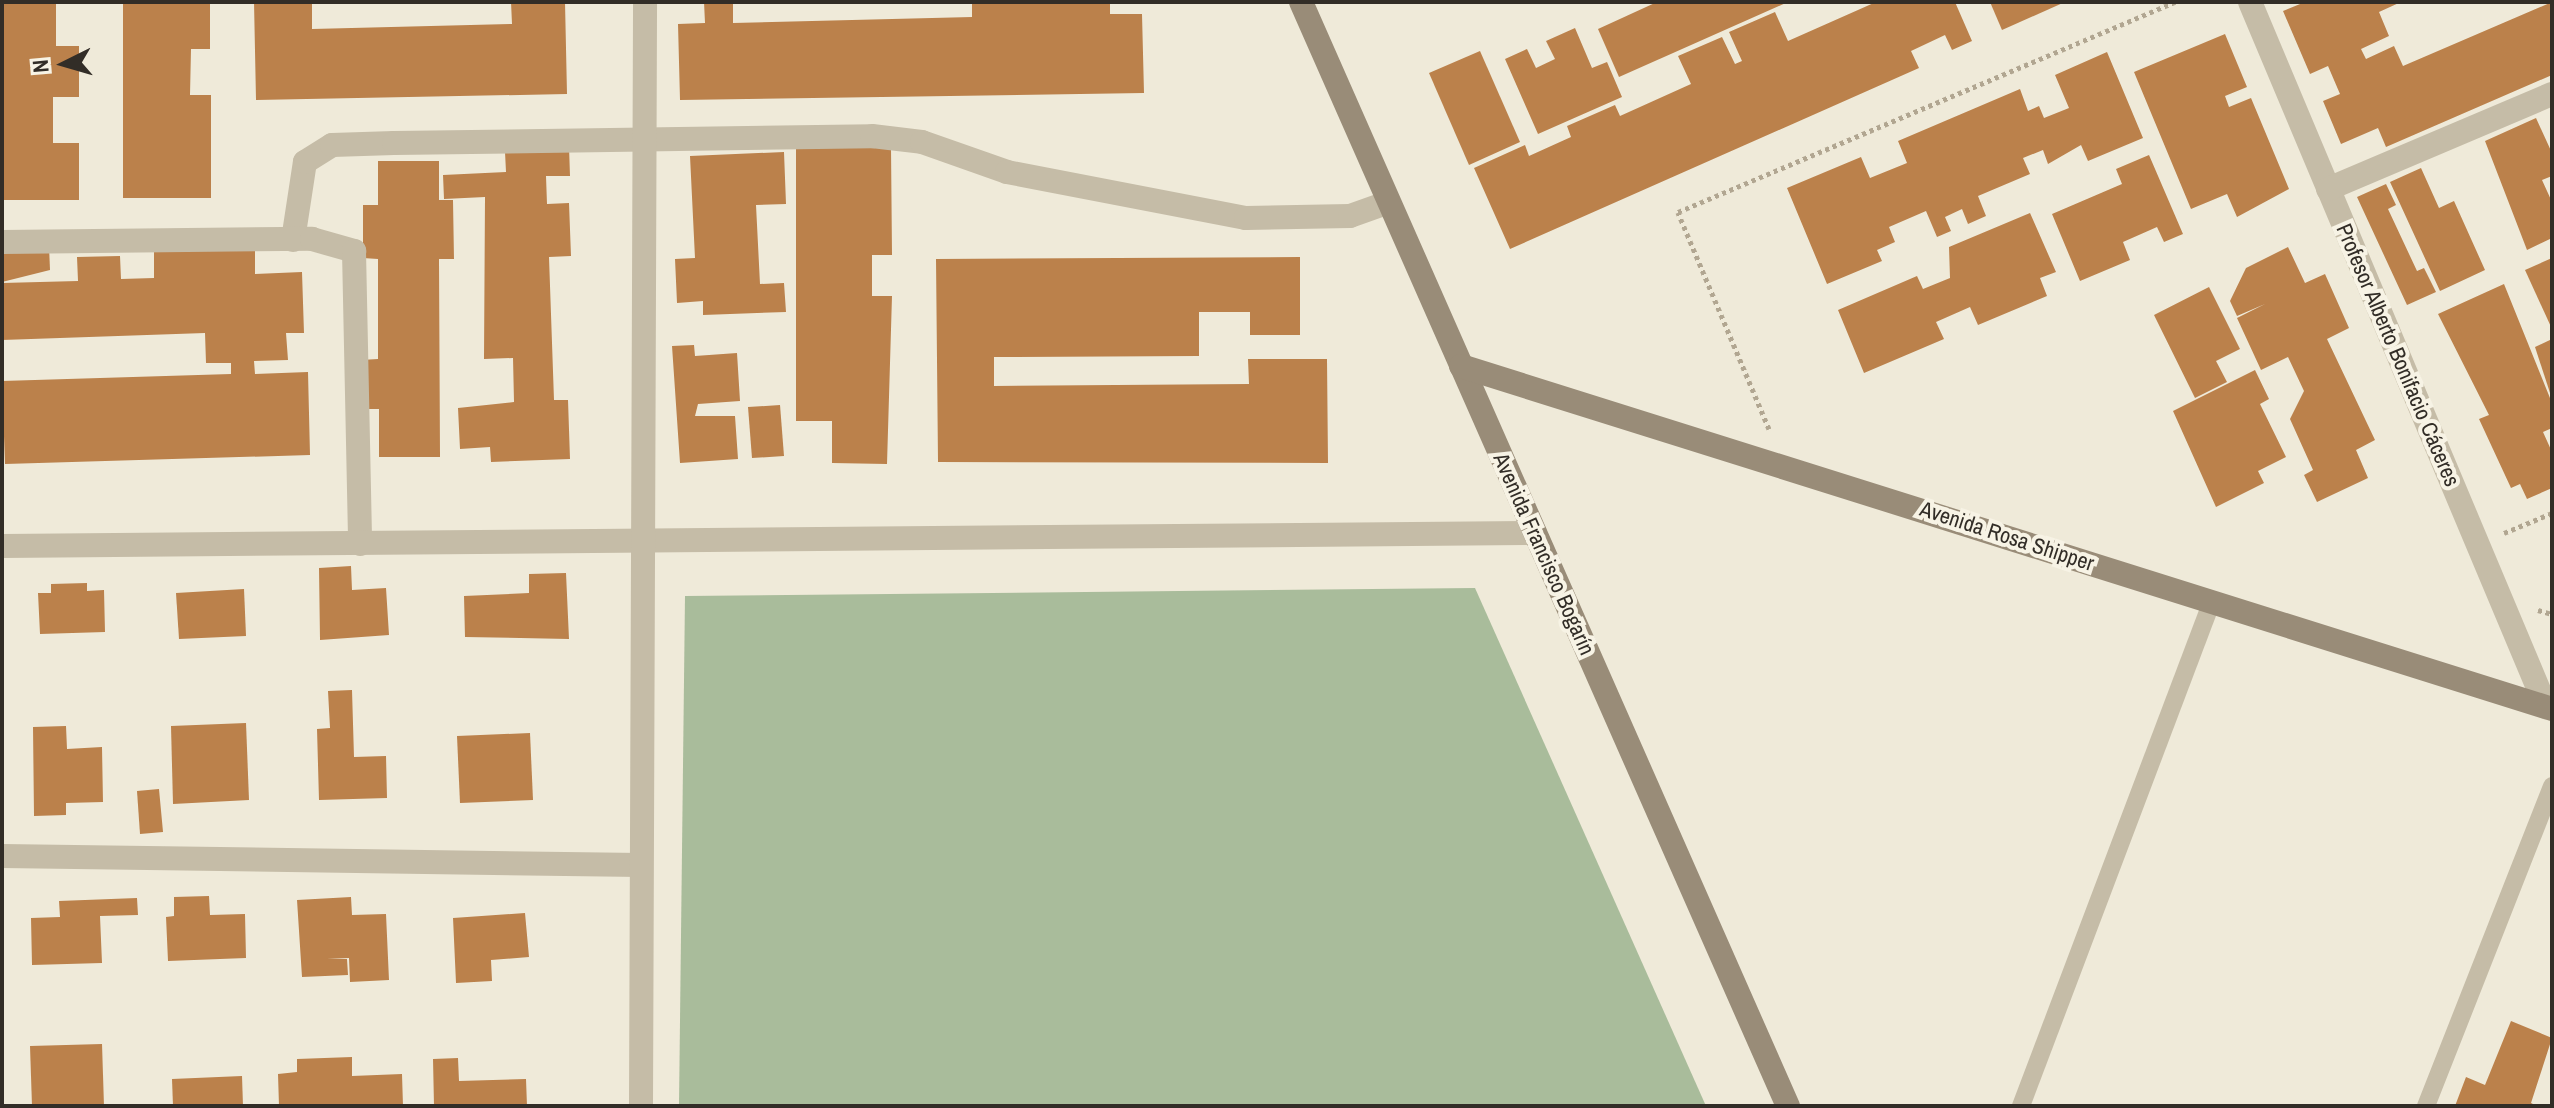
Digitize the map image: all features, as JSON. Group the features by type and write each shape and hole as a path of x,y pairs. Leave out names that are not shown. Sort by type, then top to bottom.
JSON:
{"street":[{"path":"641,1106 645,2"},
{"name":"Avenida Francisco Bogarín","path":"1301,2 1788,1106"},
{"name":"Profesor Alberto Bonifacio Cáceres","path":"2250,2 2477,545 2549,708"},
{"path":"2328,189 2552,94"},
{"path":"293,240 305,162 332,145 644,140 922,142 1007,172 1246,218 1350,216 1389,202"},
{"path":"2,242 293,240 354,251 360,544"},
{"name":"Avenida Rosa Shipper","path":"1461,366 1783,464 2549,708"},
{"path":"2,546 1535,533"},
{"path":"2,856 641,865"}],"lane":[{"path":"2021,1106 2212,601"},
{"path":"2426,1106 2552,786"}],"path":[{"path":"1783,464 1678,212 2175,2"},
{"path":"2477,545 2552,513"}],"green space":[{"path":"1475,588 1706,1106 679,1106 685,596"}],"building":[{"path":"2,2 56,2 56,46 79,46 79,97 53,97 53,143 79,143 79,200 2,200"},
{"path":"123,2 210,2 210,49 191,49 190,95 211,95 211,198 123,198"},
{"path":"254,2 312,2 312,29 512,24 511,2 565,2 567,94 256,100"},
{"path":"704,2 733,2 733,23 972,17 972,2 1110,2 1110,14 1142,14 1144,93 680,100 678,24 705,23"},
{"path":"1657,2 1788,2 1619,77 1598,29"},
{"path":"1876,2 1955,2 1972,41 1952,50 1945,35 1911,51 1919,68 1510,249 1474,168 1525,145 1529,156 1571,137 1567,126 1615,105 1620,116 1691,84 1678,56 1722,37 1735,64 1742,61 1729,32 1775,12 1788,41"},
{"path":"1990,2 2065,2 2002,30"},
{"path":"2305,2 2401,2 2379,12 2389,36 2361,49 2366,59 2394,46 2403,66 2552,2 2552,75 2386,147 2378,128 2341,144 2323,101 2340,94 2328,66 2310,74 2283,11"},
{"path":"1575,28 1592,68 1607,62 1622,97 1538,134 1505,59 1527,49 1536,68 1555,59 1546,41"},
{"path":"2225,34 2247,87 2225,96 2229,107 2251,98 2289,189 2237,217 2227,194 2191,209 2134,72"},
{"path":"1480,51 1520,142 1469,165 1429,73"},
{"path":"2107,52 2143,138 2088,161 2081,145 2048,164 2043,150 2023,158 2030,174 1978,196 1986,216 1968,224 1962,209 1945,217 1951,231 1937,237 1926,211 1889,227 1895,242 1877,250 1882,261 1827,284 1787,188 1861,157 1870,178 1907,163 1898,141 2020,89 2028,111 2039,106 2044,118 2069,108 2055,75"},
{"path":"2536,118 2552,153 2552,176 2542,180 2552,202 2552,238 2527,250 2485,141"},
{"path":"569,146 570,176 546,176 547,204 569,203 571,256 549,257 554,400 568,400 570,459 491,462 490,447 460,449 458,408 514,402 513,358 484,359 485,197 444,199 443,175 506,172 505,152"},
{"path":"796,147 891,147 892,255 872,255 872,296 892,296 887,464 832,463 832,421 796,421"},
{"path":"784,152 786,204 756,205 760,284 784,283 786,312 703,315 703,301 677,303 675,259 695,258 690,156"},
{"path":"2149,155 2183,234 2164,242 2157,227 2123,242 2130,260 2080,281 2052,214 2122,184 2116,169"},
{"path":"378,161 439,161 439,200 453,200 454,259 439,259 440,457 379,457 379,409 361,409 361,360 378,359 378,259 363,258 363,205 378,205"},
{"path":"2421,168 2439,208 2454,201 2485,270 2440,291 2390,182"},
{"path":"2386,184 2396,205 2388,209 2417,271 2424,268 2436,292 2407,305 2357,197"},
{"path":"2030,213 2056,272 2040,278 2047,296 1978,325 1970,307 1936,322 1944,339 1864,373 1838,310 1917,276 1923,289 1950,278 1949,247"},
{"path":"255,245 255,274 302,272 304,333 286,333 288,360 254,361 255,374 308,372 310,455 5,464 2,381 231,374 231,363 206,363 205,333 2,340 2,283 78,281 77,257 120,256 121,279 154,278 154,252"},
{"path":"49,246 50,270 2,282 2,254"},
{"path":"2288,247 2305,283 2325,274 2349,328 2327,339 2375,440 2356,450 2368,478 2317,502 2304,475 2313,470 2290,419 2304,391 2288,357 2261,370 2237,318 2265,304 2237,316 2230,301 2246,268"},
{"path":"1300,257 1300,335 1250,335 1250,312 1199,312 1199,356 994,357 994,386 1249,384 1248,359 1327,359 1328,463 938,462 936,259"},
{"path":"2552,258 2552,329 2525,270"},
{"path":"2504,284 2552,403 2552,428 2543,432 2552,452 2552,488 2527,499 2520,484 2511,488 2479,419 2489,415 2438,314"},
{"path":"2209,287 2240,349 2216,361 2227,382 2195,398 2154,315"},
{"path":"2552,339 2552,399 2535,347"},
{"path":"694,345 695,356 737,353 740,401 698,404 695,416 735,416 738,459 680,463 672,346"},
{"path":"2255,370 2269,399 2260,404 2286,457 2258,471 2264,483 2216,507 2173,411"},
{"path":"780,405 784,456 752,458 748,407"},
{"path":"351,566 352,590 386,588 389,635 320,640 319,568"},
{"path":"566,573 569,639 465,637 464,596 529,593 529,574"},
{"path":"87,583 87,591 104,590 105,632 40,634 38,593 51,593 51,584"},
{"path":"244,589 246,636 179,639 176,593"},
{"path":"352,690 354,757 386,756 387,798 319,800 317,729 330,728 328,691"},
{"path":"246,723 249,800 173,804 171,726"},
{"path":"66,726 67,749 102,747 103,802 66,803 66,815 34,816 33,727"},
{"path":"530,733 533,800 460,803 457,736"},
{"path":"159,789 163,832 140,834 137,791"},
{"path":"209,896 210,915 245,914 246,958 168,961 166,917 174,916 174,897"},
{"path":"351,897 352,915 386,914 389,980 350,982 349,958 327,959 347,959 348,975 302,977 297,900"},
{"path":"137,898 138,915 100,916 102,963 32,965 31,918 60,917 59,901"},
{"path":"525,913 529,957 491,960 492,981 456,983 453,918"},
{"path":"2511,1021 2552,1038 2531,1103 2537,1106 2455,1106 2466,1077 2485,1085"},
{"path":"102,1044 104,1106 32,1106 30,1046"},
{"path":"352,1057 352,1076 402,1074 403,1106 279,1106 278,1074 297,1072 297,1059"},
{"path":"458,1058 459,1081 526,1079 527,1106 434,1106 433,1059"},
{"path":"242,1076 243,1106 173,1106 172,1079"}]}
